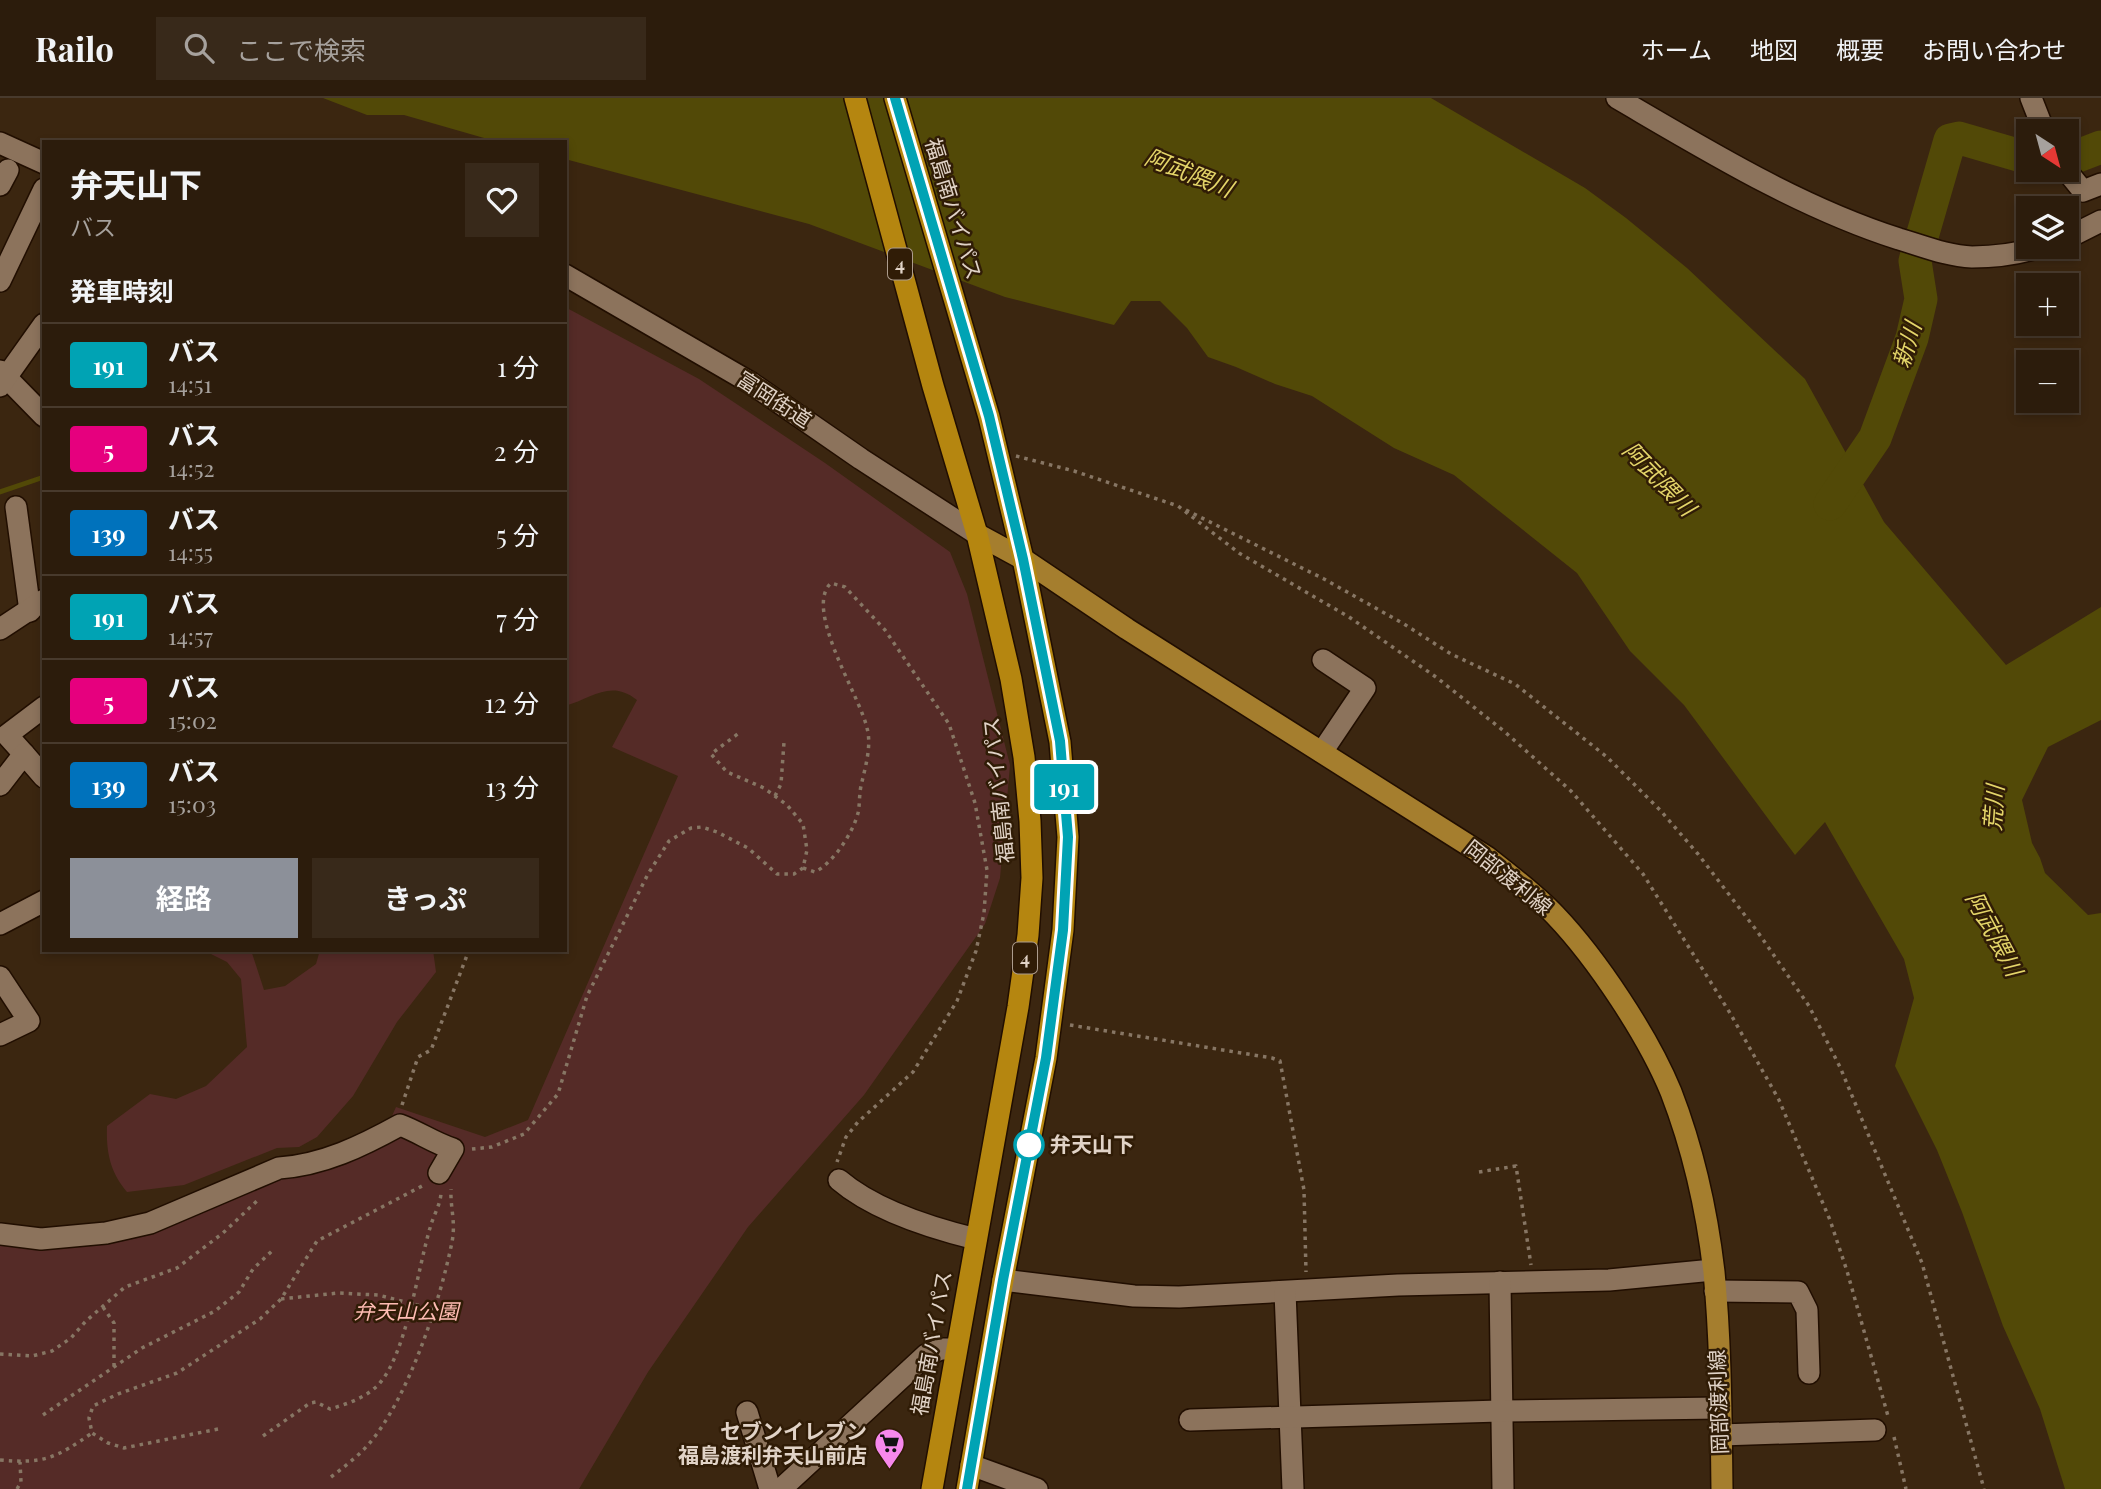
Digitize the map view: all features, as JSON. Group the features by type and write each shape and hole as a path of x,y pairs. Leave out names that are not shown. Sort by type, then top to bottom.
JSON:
{"highway":[{"name":"福島南バイパス","path":"855,98 977,534 1011,680 1024,757 1030,821 1032,878 1028,935 1018,1007 932,1489"},
{"name":"福島南バイパス","path":"895,98 989,416 1023,559 1060,741 1068,837 1063,930 1051,1022 967,1489"}],"main road":[{"name":"岡部渡利線","path":"977,534 1023,559 1127,629 1487,857 1555,916 1590,958 1648,1046 1671,1093 1690,1150 1703,1203 1714,1281 1722,1489"}],"street":[{"path":"1617,98 1731,164 1851,223 1946,253 1970,257 2016,253"},
{"path":"2031,98 2039,119"},
{"path":"0,143 42,162"},
{"path":"2076,182 2083,191 2101,184"},
{"path":"0,281 42,193"},
{"path":"2079,232 2101,221"},
{"name":"富岡街道","path":"567,276 751,383 977,534"},
{"path":"42,327 2,378 42,413"},
{"path":"16,507 17,616"},
{"path":"1322,752 1365,688 1323,660"},
{"path":"42,708 4,731 42,775"},
{"path":"0,785 24,754"},
{"path":"0,924 42,902"},
{"path":"0,977 29,1021 0,1035"},
{"path":"0,1234 41,1239 106,1233 150,1223 279,1168 299,1167 330,1158 400,1125 434,1143 453,1149 446,1177"},
{"path":"839,1180 866,1199 908,1218 933,1228 976,1239"},
{"path":"1003,1280 1134,1296 1179,1297 1398,1285 1609,1280 1714,1281 1798,1292 1807,1310 1809,1373"},
{"path":"1500,1282 1503,1489"},
{"path":"1293,1489 1291,1416 1296,1292"},
{"path":"781,1489 926,1355 941,1349 956,1349"},
{"path":"1190,1420 1500,1410 1720,1408"},
{"path":"747,1412 770,1489"},
{"path":"1721,1435 1885,1425"},
{"path":"971,1465 1037,1489"}],"path":[{"path":"998,454 1074,471 1178,506 1324,579 1451,654 1516,684 1607,757 1660,810 1698,854 1757,931 1809,1006 1840,1067 1922,1263 1984,1489"},
{"path":"1178,506 1239,553 1349,617 1436,677 1506,732 1571,791 1643,874 1730,1013 1779,1100 1830,1220 1851,1283 1885,1425 1906,1489"},
{"path":"803,868 815,872 837,854 857,816 868,750 868,730 850,682 834,653 825,624 825,588 831,583 845,587 885,630 949,724 975,803 987,870 984,913 976,951 957,1002 913,1072 858,1122 846,1138 837,1163 836,1174 839,1180"},
{"path":"453,1149 492,1147 509,1142 532,1126 558,1094 587,996 648,874 669,841 691,828 702,827 748,848 777,874 794,874 803,868 807,850 803,824 796,813 764,788 727,772 711,754 739,733"},
{"path":"775,796 781,784 784,742"},
{"path":"400,1125 401,1106 418,1056 431,1050 468,952"},
{"path":"1051,1022 1280,1061 1304,1189 1296,1292"},
{"path":"1479,1172 1516,1166 1533,1281"},
{"path":"218,1429 124,1448 108,1443 92,1433 89,1418 93,1406 177,1373 260,1319 281,1299 317,1241 446,1177"},
{"path":"263,1436 310,1403 321,1403 330,1409 360,1398 380,1383 394,1356 412,1303 430,1226 446,1177"},
{"path":"331,1477 369,1443 385,1420 418,1353 453,1241 455,1215 446,1177"},
{"path":"0,1354 32,1356 52,1351 71,1339 125,1287 177,1268 223,1233 266,1193"},
{"path":"43,1415 142,1349 215,1311 239,1292 253,1269 274,1249"},
{"path":"281,1299 338,1293 378,1296 433,1309"},
{"path":"103,1307 114,1323 114,1367"},
{"path":"0,1461 20,1462 55,1457 92,1433"},
{"path":"17,1489 21,1482 20,1462"}],"green space":[{"name":"弁天山公園","path":"567,308 699,379 825,463 950,552 967,594 1010,765 1000,878 985,924 864,1095 748,1227 648,1372 579,1489 0,1489 0,1228 38,1232 137,1220 358,1141 388,1125 396,1107 485,1137 528,1120 678,776 612,747 637,700 619,691 601,692 567,705"},
{"path":"207,952 252,952 264,990 285,986 316,964 319,952 433,952 436,972 397,1022 353,1096 317,1137 299,1147 277,1148 184,1185 127,1192 110,1161 107,1126 150,1094 176,1099 206,1086 247,1047 241,979 227,962"}],"water":[{"path":"323,98 1431,98 1585,188 1626,218 1687,268 1805,379 1884,522 2006,665 2101,607 2101,720 2048,747 2022,800 2032,843 2045,873 2088,915 2101,913 2101,1489 2065,1489 2040,1409 2003,1326 1962,1212 1937,1150 1895,1066 1914,998 1904,959 1825,822 1795,855 1684,705 1630,651 1577,573 1454,475 1394,448 1312,396 1208,357 1187,328 1160,301 1131,301 1114,325 1005,297 809,224 567,160 567,140 491,140 404,115 367,115"}],"waterway":[{"name":"新川","path":"1830,504 1875,438 1912,338 1921,299 1915,261 1950,140 1959,138 2016,155"},
{"name":"新川","path":"2079,155 2101,147"},
{"path":"0,492 42,478"}],"bus line":[{"name":"191","path":"895,98 989,416 1023,559 1060,741 1068,837 1063,930 1046,1058 1003,1280 967,1489"}],"place":[{"name":"弁天山下","path":"1029,1145"},
{"name":"セブンイレブン 福島渡利弁天山前店","path":"890,1471"}],"water label":[{"name":"阿武隈川","path":"1189,173"},
{"name":"阿武隈川","path":"1659,479"},
{"name":"荒川","path":"1994,808"},
{"name":"阿武隈川","path":"1994,934"}]}
